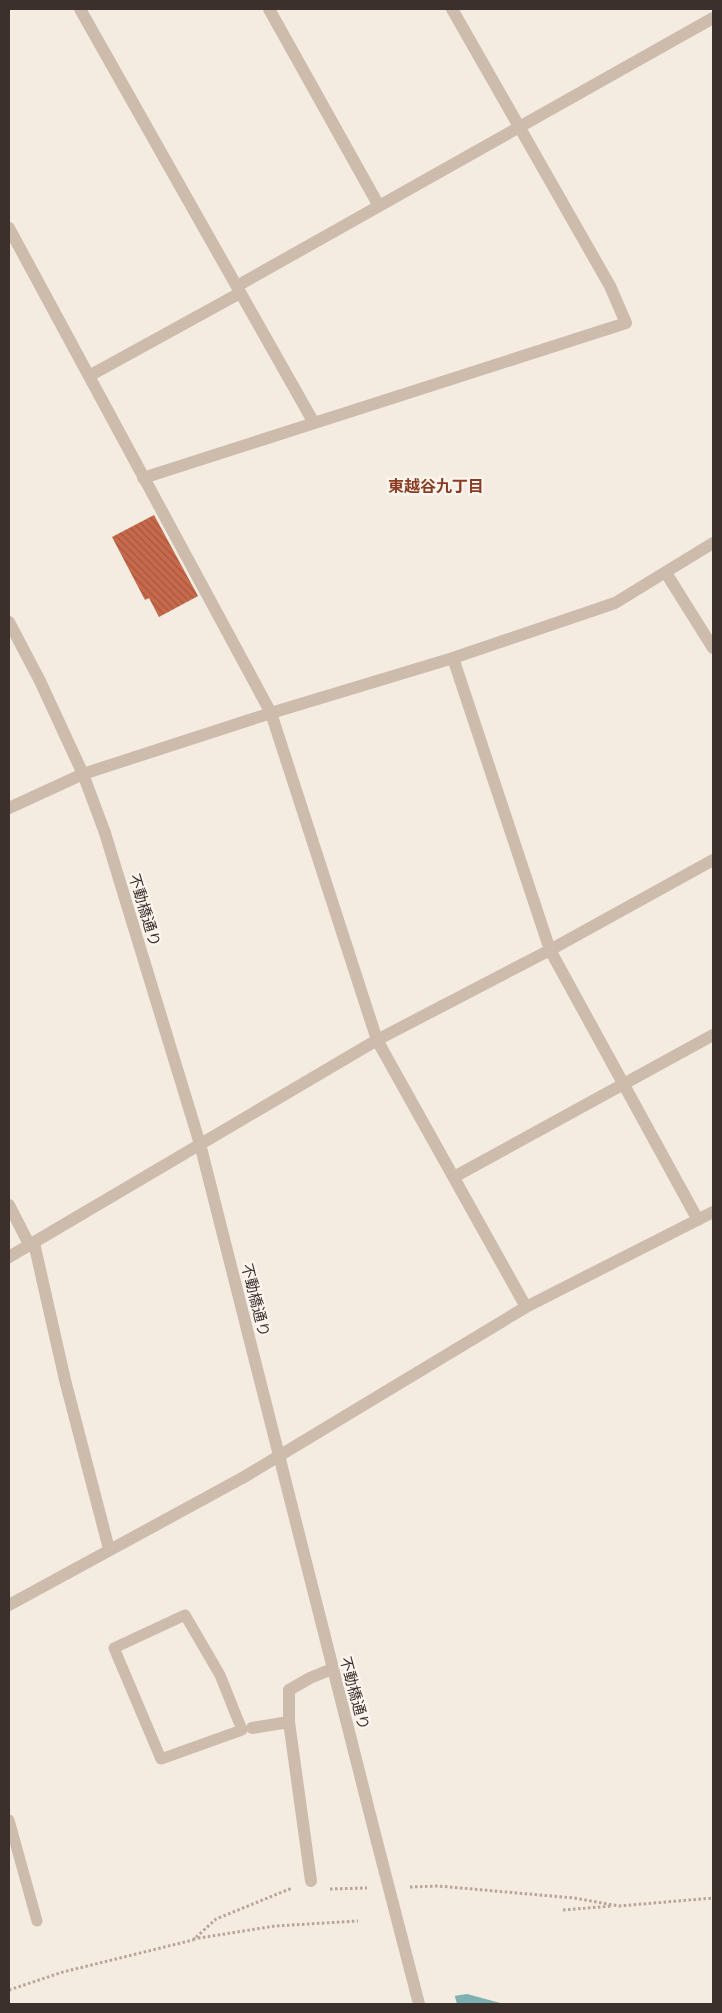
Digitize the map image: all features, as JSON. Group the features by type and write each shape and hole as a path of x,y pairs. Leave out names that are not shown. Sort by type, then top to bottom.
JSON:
{"street":[{"path":"80,9 314,423"},
{"path":"269,9 379,206"},
{"path":"143,478 626,323 610,286 452,9"},
{"path":"88,376 379,206 713,18"},
{"path":"9,228 271,713 377,1040 526,1307"},
{"path":"9,808 83,774 271,713 453,658 615,604 713,543"},
{"path":"666,573 713,648"},
{"name":"不動橋通り","path":"9,622 40,681 83,774 105,832 200,1144 332,1669 419,2004"},
{"path":"453,658 550,950 698,1220"},
{"path":"9,1258 377,1040 550,950 713,860"},
{"path":"454,1177 713,1035"},
{"path":"9,1205 32,1244 109,1549"},
{"path":"9,1605 244,1477 526,1307 713,1212"},
{"path":"311,1881 289,1722 289,1690 310,1678 332,1669"},
{"path":"247,1728 289,1722"}],"lane":[{"path":"185,1615 220,1675 247,1728 162,1759 114,1648 185,1615"},
{"path":"9,1820 37,1921"}],"path":[{"path":"193,1940 216,1919 311,1881 331,1890 370,1888"},
{"path":"409,1887 438,1886 574,1898 619,1906"},
{"path":"563,1910 713,1898"},
{"path":"9,1990 63,1972 193,1940 275,1926 358,1921"}],"water":[{"path":"467,1994 504,2004 402,2004"}],"pier":[{"path":"454,1993 457,2004 399,2004 401,2002"}],"building":[{"path":"154,515 198,596 159,617 149,598 145,600 112,537"}],"district":[{"name":"東越谷九丁目","path":"436,486"}]}
